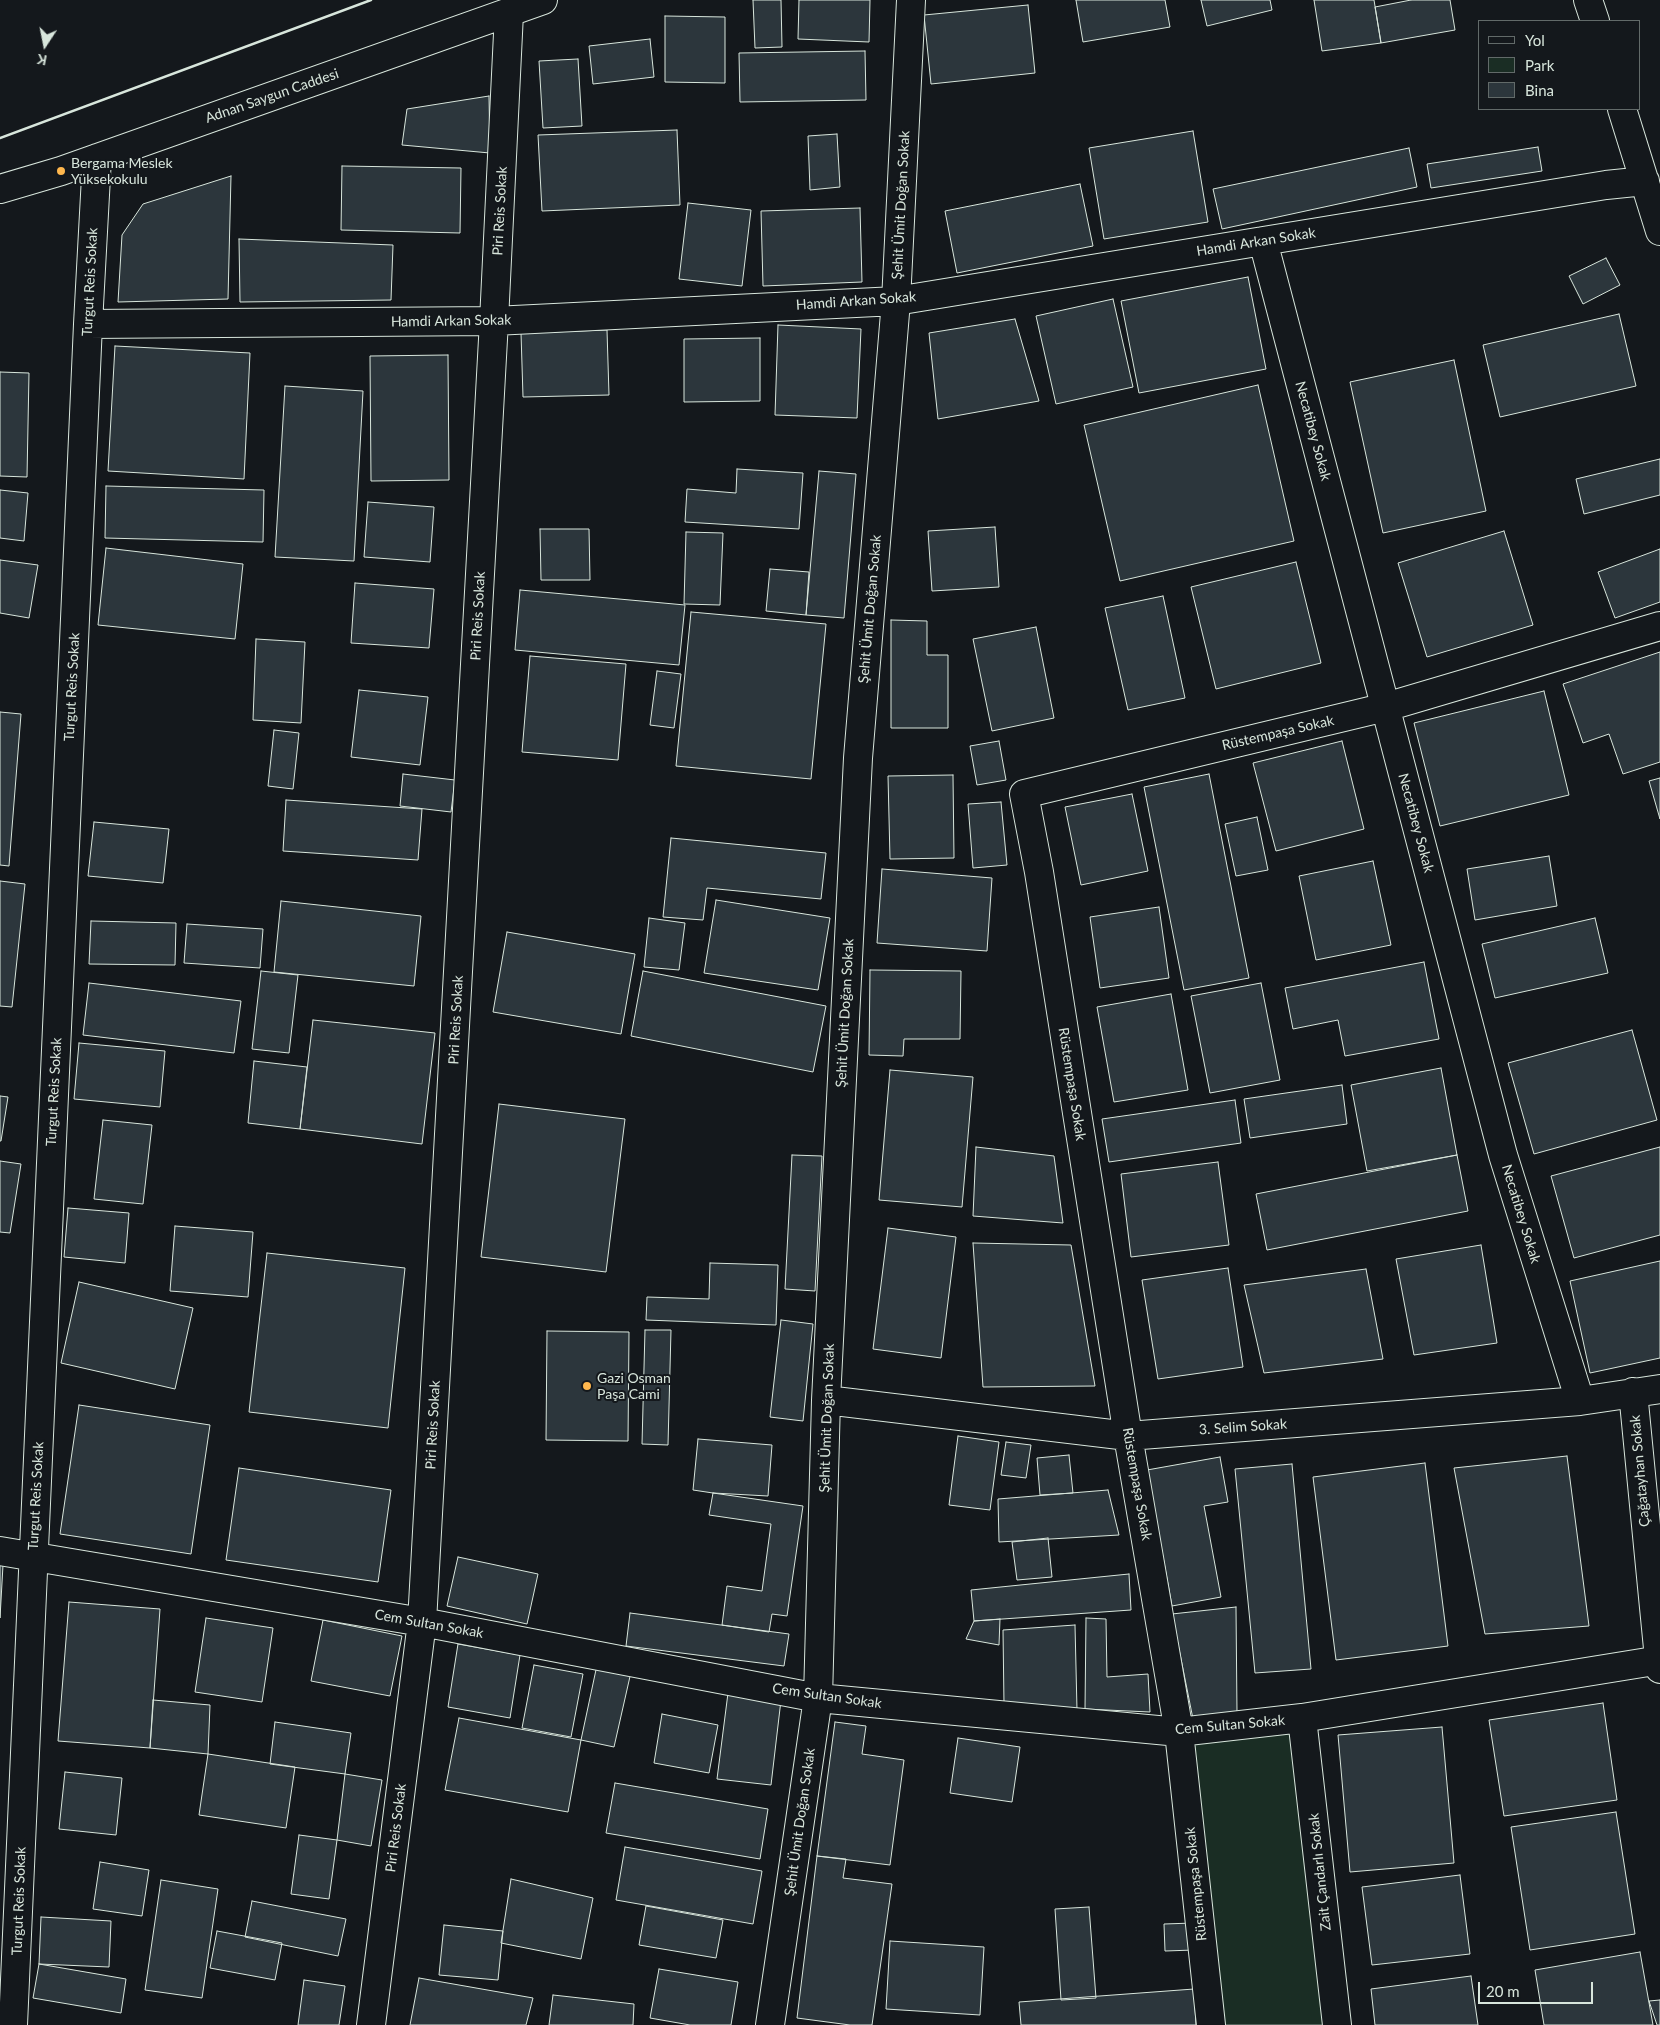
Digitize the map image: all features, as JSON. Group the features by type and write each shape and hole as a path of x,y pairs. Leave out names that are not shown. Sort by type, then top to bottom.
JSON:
{"street":[{"name":"Adnan Saygun Caddesi","path":"3,186 61,171 543,0"},
{"name":"Şehit Ümit Doğan Sokak","path":"770,2025 818,1698 826,1400 858,758 896,301 911,0"},
{"path":"1588,0 1595,20"},
{"name":"Piri Reis Sokak","path":"371,2025 422,1622 494,321 509,13"},
{"path":"1622,110 1660,231"},
{"name":"Turgut Reis Sokak","path":"13,2025 88,324 97,158"},
{"name":"Hamdi Arkan Sokak","path":"88,324 494,321 896,301 1606,185 1645,181"},
{"name":"Necatibey Sokak","path":"1263,241 1503,1155 1580,1401"},
{"name":"Rüstempaşa Sokak","path":"1211,2025 1179,1732 1128,1436 1040,882 1024,794 1386,707 1660,626"},
{"name":"3. Selim Sokak","path":"826,1400 1128,1436 1580,1401 1660,1389"},
{"name":"Çağatayhan Sokak","path":"1633,1392 1659,1664"},
{"name":"Cem Sultan Sokak","path":"0,1551 422,1622 818,1698 1179,1732 1302,1718 1659,1664"},
{"name":"Zait Çandarlı Sokak","path":"1302,1718 1336,2025"}],"green space":[{"path":"1302,1718 1337,2025 1211,2025 1179,1732"}],"building":[{"path":"753,0 781,0 782,47 755,48"},
{"path":"799,0 870,0 869,42 798,39"},
{"path":"1076,0 1165,0 1170,27 1083,42"},
{"path":"1201,0 1270,0 1272,10 1207,26"},
{"path":"1314,0 1374,0 1381,43 1322,51"},
{"path":"1411,0 1450,0 1455,30 1381,43 1375,7"},
{"path":"1028,5 1035,73 931,84 924,15"},
{"path":"665,16 725,17 725,83 665,82"},
{"path":"650,39 654,77 593,84 589,46"},
{"path":"865,51 866,100 740,102 739,53"},
{"path":"578,59 582,126 543,128 539,61"},
{"path":"489,96 490,153 402,145 407,109"},
{"path":"677,130 680,205 542,211 538,135"},
{"path":"1193,131 1208,222 1104,239 1089,148"},
{"path":"837,134 840,187 810,190 808,136"},
{"path":"1538,147 1542,171 1431,188 1427,164"},
{"path":"1409,148 1417,187 1222,229 1213,189"},
{"path":"342,166 461,168 460,233 341,230"},
{"path":"231,176 228,299 118,302 122,235 143,204"},
{"path":"1080,184 1093,246 957,273 945,211"},
{"path":"688,203 751,210 742,286 679,279"},
{"path":"860,208 862,282 763,286 761,211"},
{"path":"239,239 393,245 391,300 240,302"},
{"path":"1606,258 1620,285 1583,304 1569,276"},
{"path":"1248,277 1266,369 1139,393 1121,301"},
{"path":"1113,299 1133,387 1056,404 1036,316"},
{"path":"1619,314 1636,386 1500,417 1483,345"},
{"path":"1015,319 1039,401 938,419 929,333"},
{"path":"778,325 861,329 857,418 775,415"},
{"path":"607,330 609,395 523,397 521,333"},
{"path":"760,338 760,401 684,402 684,339"},
{"path":"115,346 250,353 244,479 108,471"},
{"path":"448,355 449,480 371,481 370,356"},
{"path":"1454,360 1486,511 1383,533 1350,382"},
{"path":"0,372 29,373 27,477 0,476"},
{"path":"1258,385 1294,541 1120,581 1084,425"},
{"path":"285,386 363,391 354,561 275,557"},
{"path":"1660,459 1660,495 1584,514 1576,479"},
{"path":"737,469 803,473 799,529 685,522 687,489 736,493"},
{"path":"819,471 856,474 844,618 806,615"},
{"path":"106,486 264,490 263,542 105,538"},
{"path":"0,490 28,493 24,541 0,538"},
{"path":"368,502 434,507 430,562 364,557"},
{"path":"995,527 999,587 932,591 928,531"},
{"path":"540,529 589,529 590,580 541,580"},
{"path":"1504,531 1533,625 1427,657 1398,563"},
{"path":"686,532 723,533 720,605 684,604"},
{"path":"106,548 243,564 235,639 98,625"},
{"path":"1660,549 1660,602 1615,618 1598,572"},
{"path":"0,560 38,565 29,618 0,613"},
{"path":"1296,562 1321,663 1216,689 1191,587"},
{"path":"770,569 809,572 806,615 766,611"},
{"path":"355,583 434,589 429,648 351,643"},
{"path":"520,590 685,605 679,665 515,650"},
{"path":"1163,596 1185,698 1128,710 1105,608"},
{"path":"691,612 826,624 811,779 676,766"},
{"path":"891,620 927,621 927,655 948,655 948,728 891,728"},
{"path":"1036,627 1054,718 992,731 973,639"},
{"path":"256,639 305,642 301,723 253,720"},
{"path":"1660,652 1660,762 1623,774 1609,734 1583,743 1563,684"},
{"path":"530,656 626,664 618,760 522,752"},
{"path":"657,671 681,674 674,728 650,725"},
{"path":"359,690 428,697 420,765 351,757"},
{"path":"1544,691 1569,795 1440,826 1414,723"},
{"path":"0,712 21,714 9,866 0,865"},
{"path":"274,730 299,733 293,789 268,786"},
{"path":"999,741 1006,780 977,785 970,746"},
{"path":"1342,741 1364,829 1276,851 1253,763"},
{"path":"403,774 455,780 451,812 400,806"},
{"path":"1209,774 1249,978 1184,990 1144,787"},
{"path":"953,775 954,858 890,859 888,776"},
{"path":"1660,778 1660,819 1649,781"},
{"path":"1132,794 1148,871 1081,885 1065,807"},
{"path":"286,800 422,809 418,860 283,851"},
{"path":"1001,802 1007,865 973,868 968,804"},
{"path":"1257,817 1268,870 1236,876 1225,824"},
{"path":"94,822 169,829 163,883 88,876"},
{"path":"671,838 826,853 821,899 707,888 703,920 663,917"},
{"path":"1549,856 1557,906 1475,920 1467,869"},
{"path":"1373,861 1391,945 1316,960 1299,876"},
{"path":"882,869 992,878 987,951 877,943"},
{"path":"0,881 25,884 12,1007 0,1006"},
{"path":"716,900 830,918 818,990 704,973"},
{"path":"281,901 421,916 414,986 274,972"},
{"path":"1159,907 1169,978 1100,988 1090,917"},
{"path":"649,918 685,923 679,970 644,967"},
{"path":"1595,918 1608,973 1495,998 1482,944"},
{"path":"91,921 176,923 175,965 89,964"},
{"path":"187,924 263,929 260,968 184,963"},
{"path":"507,932 635,954 621,1034 493,1012"},
{"path":"1424,962 1439,1039 1345,1056 1338,1020 1293,1029 1285,988"},
{"path":"870,970 961,971 960,1039 904,1039 903,1056 869,1055"},
{"path":"261,971 298,975 289,1053 252,1049"},
{"path":"643,971 826,1006 813,1072 631,1036"},
{"path":"89,983 241,1001 234,1053 83,1035"},
{"path":"1261,983 1280,1080 1210,1093 1191,996"},
{"path":"1171,994 1188,1090 1114,1102 1097,1007"},
{"path":"313,1020 435,1033 422,1144 300,1129"},
{"path":"1632,1030 1657,1120 1534,1154 1508,1063"},
{"path":"79,1043 165,1051 160,1107 74,1099"},
{"path":"254,1061 307,1067 300,1129 248,1123"},
{"path":"1441,1068 1457,1155 1367,1171 1351,1085"},
{"path":"890,1070 973,1077 962,1207 879,1200"},
{"path":"1342,1085 1347,1124 1250,1138 1244,1099"},
{"path":"0,1096 8,1097 1,1141 0,1141"},
{"path":"1235,1100 1241,1143 1109,1162 1102,1119"},
{"path":"499,1104 625,1119 606,1272 481,1257"},
{"path":"103,1120 152,1125 143,1204 94,1199"},
{"path":"976,1147 1054,1156 1063,1223 973,1216"},
{"path":"1660,1147 1660,1235 1574,1258 1551,1176"},
{"path":"792,1155 822,1156 815,1291 785,1289"},
{"path":"1457,1155 1468,1211 1267,1250 1256,1194"},
{"path":"0,1161 21,1164 10,1233 0,1232"},
{"path":"1218,1162 1229,1245 1131,1257 1121,1174"},
{"path":"68,1208 129,1213 125,1263 64,1257"},
{"path":"175,1226 253,1232 248,1297 170,1291"},
{"path":"888,1228 956,1237 941,1358 873,1349"},
{"path":"973,1243 1071,1245 1095,1386 983,1387"},
{"path":"1481,1245 1497,1343 1414,1355 1396,1259"},
{"path":"267,1253 405,1268 388,1428 249,1412"},
{"path":"1660,1261 1660,1358 1590,1373 1570,1281"},
{"path":"710,1263 778,1265 776,1325 646,1320 647,1297 709,1299"},
{"path":"1228,1268 1243,1367 1158,1379 1142,1280"},
{"path":"1366,1269 1383,1359 1264,1373 1244,1285"},
{"path":"79,1282 193,1308 175,1389 61,1363"},
{"path":"781,1320 813,1324 803,1421 770,1417"},
{"path":"645,1330 671,1330 668,1445 642,1444"},
{"name":"Gazi Osman Paşa Cami","path":"547,1331 629,1332 628,1441 546,1440"},
{"path":"79,1405 210,1425 191,1554 60,1534"},
{"path":"958,1436 999,1442 990,1510 949,1505"},
{"path":"698,1439 772,1445 768,1496 693,1490"},
{"path":"1006,1442 1031,1445 1026,1478 1001,1475"},
{"path":"1069,1455 1073,1493 1040,1495 1037,1458"},
{"path":"1567,1456 1589,1626 1485,1634 1454,1468"},
{"path":"1220,1457 1228,1502 1204,1506 1221,1597 1172,1606 1147,1470"},
{"path":"1425,1463 1448,1646 1336,1660 1313,1477"},
{"path":"1292,1464 1311,1669 1255,1673 1235,1469"},
{"path":"239,1468 391,1490 378,1582 226,1560"},
{"path":"1108,1490 1119,1535 999,1542 998,1499"},
{"path":"713,1493 803,1506 787,1616 772,1614 769,1632 722,1625 727,1586 762,1591 771,1524 709,1515"},
{"path":"1048,1538 1052,1577 1017,1580 1012,1542"},
{"path":"458,1557 538,1574 527,1624 447,1606"},
{"path":"0,1565 3,1565 0,1618"},
{"path":"1129,1574 1131,1610 974,1621 971,1590"},
{"path":"69,1602 160,1609 150,1748 58,1741"},
{"path":"1236,1607 1237,1713 1193,1719 1172,1614"},
{"path":"630,1613 789,1634 784,1666 626,1646"},
{"path":"206,1618 273,1628 262,1702 195,1692"},
{"path":"1086,1618 1106,1619 1107,1677 1148,1674 1150,1712 1085,1709"},
{"path":"1000,1619 999,1645 966,1639 974,1621"},
{"path":"323,1620 402,1636 390,1696 311,1681"},
{"path":"1075,1625 1077,1710 1004,1705 1003,1630"},
{"path":"458,1644 520,1655 510,1718 448,1707"},
{"path":"534,1665 583,1674 571,1737 522,1728"},
{"path":"597,1665 631,1672 614,1747 581,1740"},
{"path":"728,1693 781,1700 771,1785 717,1779"},
{"path":"153,1700 210,1705 208,1754 150,1748"},
{"path":"1603,1703 1617,1800 1504,1816 1489,1720"},
{"path":"662,1714 718,1725 709,1773 654,1763"},
{"path":"459,1718 581,1740 568,1812 445,1790"},
{"path":"275,1722 351,1733 345,1774 270,1764"},
{"path":"835,1722 866,1726 862,1754 904,1760 890,1865 817,1856"},
{"path":"1442,1727 1454,1863 1350,1872 1338,1735"},
{"path":"958,1738 1020,1747 1012,1802 950,1793"},
{"path":"208,1754 295,1767 286,1828 199,1815"},
{"path":"65,1772 122,1778 116,1835 59,1829"},
{"path":"345,1774 382,1780 371,1846 337,1840"},
{"path":"615,1783 768,1809 760,1859 606,1833"},
{"path":"1616,1812 1635,1934 1530,1950 1511,1827"},
{"path":"299,1835 337,1840 329,1899 291,1894"},
{"path":"625,1847 762,1871 753,1924 616,1900"},
{"path":"817,1856 846,1859 843,1878 892,1884 872,2025 850,2025 797,2018"},
{"path":"100,1862 149,1870 142,1916 93,1909"},
{"path":"1460,1875 1470,1954 1372,1965 1362,1887"},
{"path":"511,1879 593,1898 581,1959 501,1943"},
{"path":"161,1880 218,1889 202,1998 145,1990"},
{"path":"252,1901 346,1919 338,1956 245,1937"},
{"path":"646,1906 723,1920 716,1958 639,1945"},
{"path":"1089,1907 1096,1998 1061,2000 1055,1909"},
{"path":"41,1917 111,1921 109,1967 39,1964"},
{"path":"1193,1923 1194,1950 1165,1951 1164,1924"},
{"path":"444,1925 503,1931 498,1980 439,1975"},
{"path":"217,1931 282,1943 275,1980 210,1968"},
{"path":"890,1941 984,1947 980,2015 886,2009"},
{"path":"1640,1952 1653,2025 1544,2025 1535,1970"},
{"path":"39,1964 126,1979 121,2013 33,1998"},
{"path":"659,1969 738,1982 731,2025 690,2025 650,2018"},
{"path":"1471,1976 1478,2025 1375,2025 1371,1989"},
{"path":"419,1978 533,1998 526,2025 410,2025"},
{"path":"304,1980 345,1986 339,2025 298,2025"},
{"path":"1194,1989 1196,2025 1021,2025 1019,2002"},
{"path":"553,1995 634,2004 633,2025 549,2025"},
{"path":"1660,2000 1660,2025 1657,2025 1649,2001"}],"wall":[{"path":"0,138 371,0"}],"place":[{"name":"Bergama Meslek Yüksekokulu","path":"61,171"},
{"name":"Gazi Osman Paşa Cami","path":"587,1386"}]}
